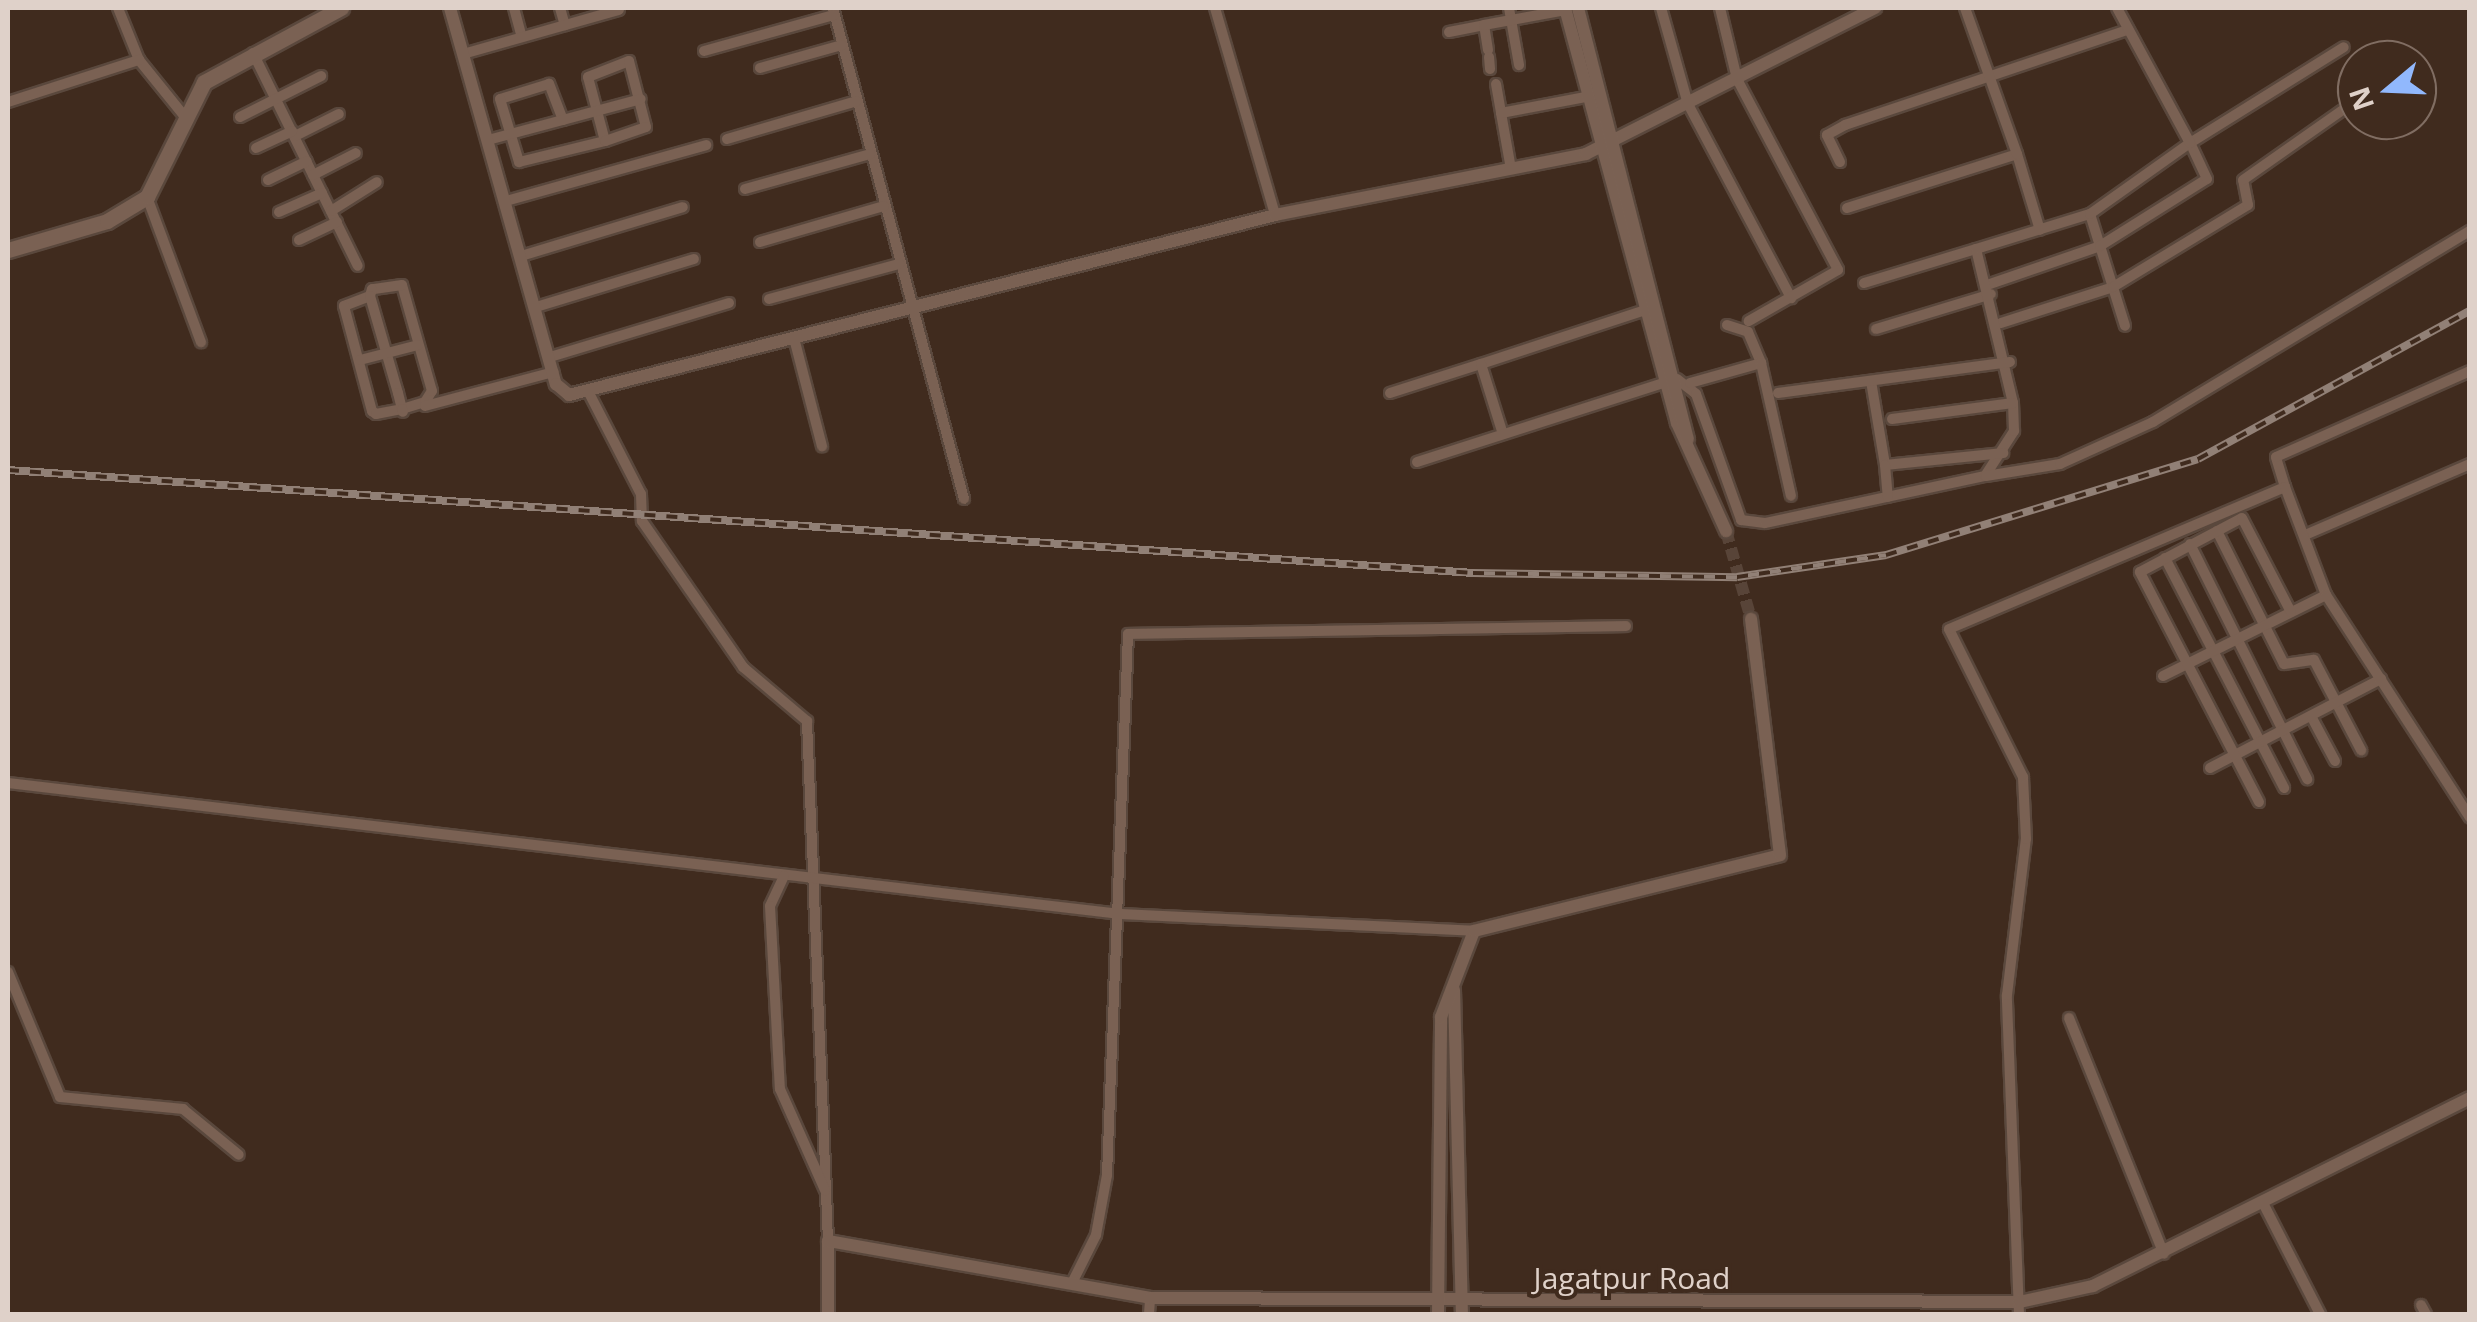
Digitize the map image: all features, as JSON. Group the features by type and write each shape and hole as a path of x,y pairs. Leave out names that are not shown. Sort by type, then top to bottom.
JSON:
{"main road":[{"path":"8,250 107,222 147,197 204,82 341,8"}],"street":[{"path":"118,8 140,60 186,118"},
{"path":"450,8 563,394 588,391 1275,215 1600,150 1875,8"},
{"path":"514,8 522,38"},
{"path":"560,8 565,25"},
{"path":"1215,8 1275,215"},
{"path":"1450,32 1484,25 1510,14 1570,8"},
{"path":"1570,8 1586,98 1645,310 1741,520 1888,498 2060,464 2153,422 2470,231"},
{"path":"1570,8 1615,145 1678,381 1688,439 1726,531"},
{"path":"1661,8 1688,104 1790,298"},
{"path":"1720,8 1737,79 1838,270 1749,321"},
{"path":"1966,8 2040,230"},
{"path":"1876,330 2100,246 2208,179 2117,8"},
{"path":"464,54 597,12 618,10"},
{"path":"704,51 834,11 964,499"},
{"path":"1510,14 1519,65"},
{"path":"1484,25 1489,59"},
{"path":"1840,162 1827,135 1989,75 2128,30"},
{"path":"760,68 842,45"},
{"path":"1864,283 2090,214 2190,143 2337,51"},
{"path":"254,53 358,266"},
{"path":"8,102 140,60"},
{"path":"563,120 544,84 500,100 508,135 526,164 605,141 646,127 633,64 610,64 588,77 605,141"},
{"path":"240,117 320,76"},
{"path":"1496,84 1512,169"},
{"path":"1502,113 1586,98"},
{"path":"488,140 640,99"},
{"path":"727,138 857,101"},
{"path":"256,148 339,114"},
{"path":"2000,323 2113,287 2248,205 2244,180 2337,114"},
{"path":"506,201 706,145"},
{"path":"314,174 356,153"},
{"path":"746,189 870,154"},
{"path":"1847,208 2016,154"},
{"path":"268,180 307,161"},
{"path":"298,240 378,182"},
{"path":"279,212 322,193"},
{"path":"147,197 201,342"},
{"path":"760,242 884,206"},
{"path":"521,256 683,207"},
{"path":"2090,214 2125,326"},
{"path":"1976,250 2010,362 2014,404 2003,453 1985,476"},
{"path":"536,307 694,259"},
{"path":"768,299 899,264"},
{"path":"374,420 403,410 433,398 402,284 344,306 372,411 403,410 554,372"},
{"path":"370,296 403,410"},
{"path":"550,357 729,303"},
{"path":"1390,393 1645,310"},
{"path":"1726,324 1748,332 1760,363 1791,496"},
{"path":"794,338 822,446"},
{"path":"360,360 418,345"},
{"path":"1778,393 2010,362"},
{"path":"1417,462 1678,381 1760,363"},
{"path":"1481,364 1503,434"},
{"path":"2470,371 2276,457 2326,594 2470,818"},
{"path":"1871,380 1888,498"},
{"path":"588,391 641,494 642,521 743,667 807,720 828,1314"},
{"path":"1892,419 2014,404"},
{"path":"1884,465 2003,453"},
{"path":"2305,535 2470,464"},
{"path":"2019,1308 2007,995 2026,839 2023,777 1949,629 2285,487"},
{"path":"2259,802 2140,572 2242,518 2291,612"},
{"path":"2216,531 2284,664 2314,660 2361,750"},
{"path":"2190,544 2307,778"},
{"path":"2165,558 2284,788"},
{"path":"2162,676 2326,594"},
{"path":"8,783 1120,914 1474,931 1780,855 1751,619"},
{"path":"1072,1284 1096,1236 1107,1176 1128,634 1626,626"},
{"path":"2210,768 2381,679"},
{"path":"2311,716 2335,761"},
{"path":"784,876 770,906 780,1089 826,1190"},
{"path":"1438,1309 1441,1017 1474,931"},
{"path":"8,972 60,1096 182,1110 239,1156"},
{"path":"1454,990 1461,1116 1462,1309"},
{"path":"2068,1018 2164,1254"},
{"name":"Jagatpur Road","path":"828,1241 1150,1298 1438,1309 2019,1308 2093,1286 2164,1254 2470,1098"},
{"path":"1440,1114 1461,1116"},
{"path":"2264,1205 2320,1314"},
{"path":"1150,1298 1150,1314"}],"tunnel":[{"path":"1726,531 1751,619"}],"railway":[{"path":"8,470 1473,573 1737,577 1886,555 2198,459 2470,311"}]}
